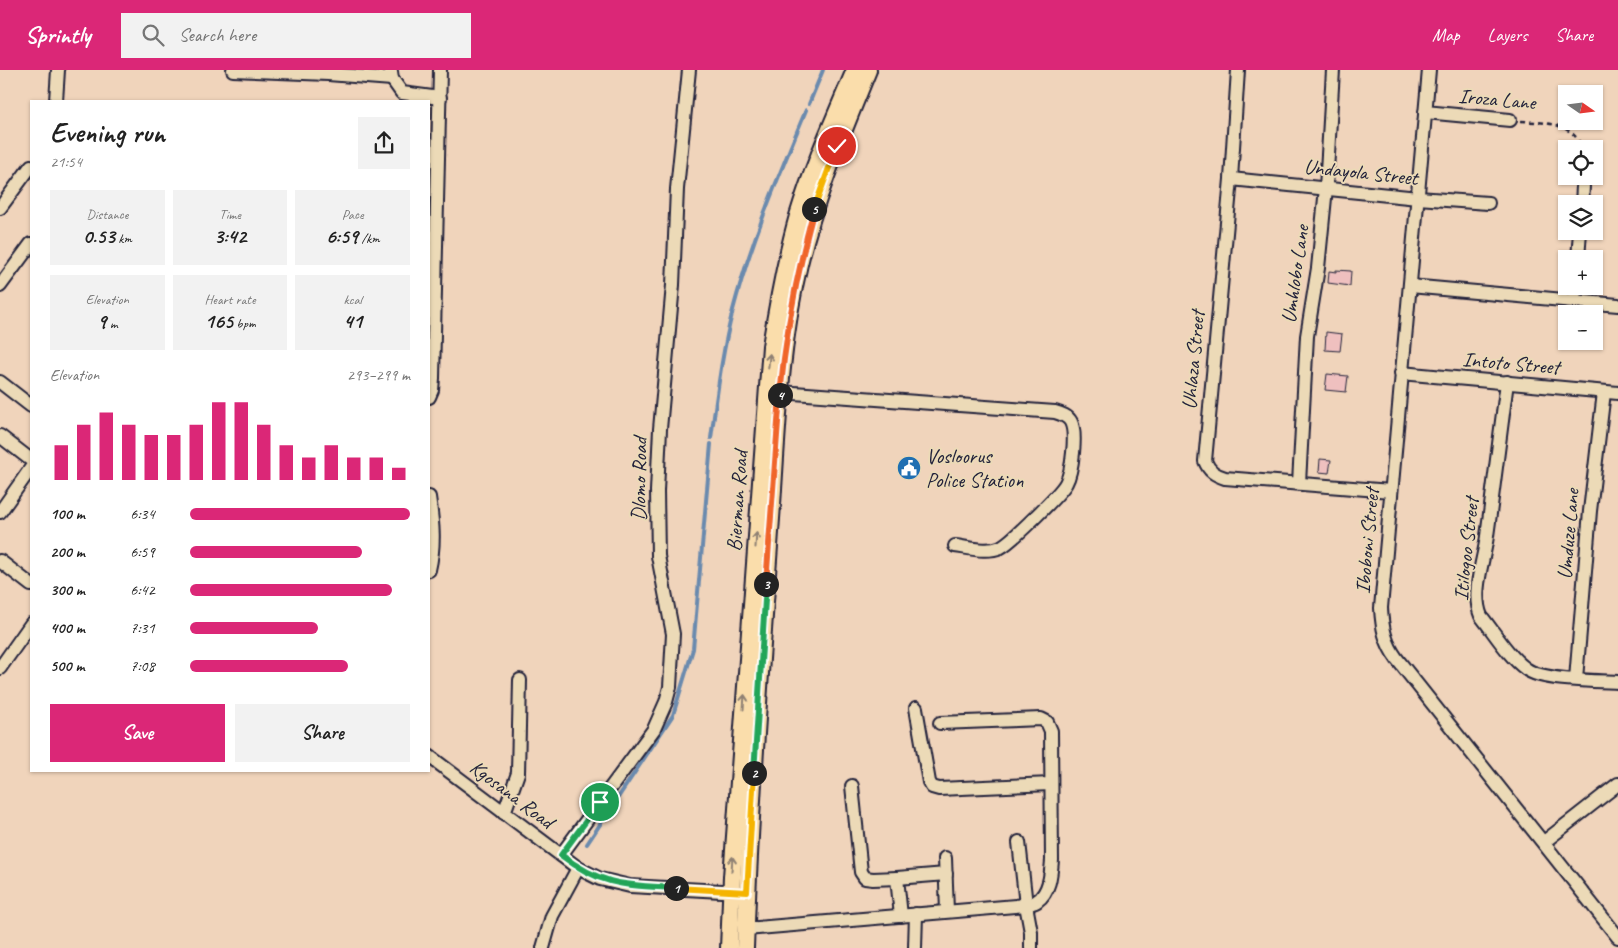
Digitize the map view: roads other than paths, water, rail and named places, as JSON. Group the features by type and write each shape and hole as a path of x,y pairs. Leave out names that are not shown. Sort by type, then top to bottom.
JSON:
{"main road":[{"name":"Bierman Road","path":"739,892 771,346 781,285 799,214 825,142 855,70"},
{"name":"Bierman Road","path":"729,948 739,892 759,685 780,392 787,327 799,265 816,204 868,70"},
{"path":"739,892 746,929 745,948"}],"street":[{"path":"58,70 59,100"},
{"path":"233,70 392,74 397,88 402,93 423,99 440,98"},
{"path":"430,393 433,378 440,70"},
{"name":"Dlomo Road","path":"561,855 654,728 666,702 670,687 673,634 658,556 658,491 660,429 673,284 677,189 689,70"},
{"name":"Uhlaza Street","path":"1238,70 1231,179 1205,461 1212,472 1225,478 1391,492"},
{"name":"Umhlobo Lane","path":"1299,483 1307,336 1318,268 1326,188 1332,70"},
{"name":"Iboboni Street","path":"1429,70 1391,492 1382,608 1384,631 1389,646 1403,667 1618,937"},
{"name":"Iroza Lane","path":"1426,112 1510,120"},
{"path":"0,208 30,167"},
{"name":"Undayola Street","path":"1231,179 1418,198 1488,203"},
{"path":"1582,195 1583,186"},
{"path":"0,286 30,245"},
{"path":"1410,286 1618,305"},
{"path":"1574,295 1574,300"},
{"name":"Intoto Street","path":"1401,373 1618,393"},
{"path":"0,382 30,405"},
{"name":"Itilogoo Street","path":"1507,382 1478,594 1478,609 1481,616 1516,660 1525,668 1538,675 1618,682"},
{"path":"780,392 1056,412 1065,415 1071,423 1073,433 1071,466 1065,485 1002,546 985,550 955,546"},
{"name":"Umduze Lane","path":"1576,679 1590,511 1604,392"},
{"path":"0,436 30,459"},
{"path":"0,512 30,469"},
{"path":"430,503 434,526 430,565"},
{"path":"0,561 30,584"},
{"path":"0,668 30,625"},
{"path":"504,813 518,773 520,680"},
{"path":"916,708 929,782 932,787 938,789 1051,784"},
{"path":"746,929 1026,905 1037,901 1044,892 1050,878 1052,860 1050,731 1047,722 1041,719 940,723"},
{"name":"Kgosana Road","path":"430,757 578,868 600,879 630,886 739,892"},
{"path":"1544,842 1618,784"},
{"path":"852,786 861,872 865,878 897,878 946,874"},
{"path":"1020,842 1026,905 1031,932 1031,948"},
{"path":"945,858 947,911"},
{"path":"543,948 552,916 578,868"},
{"path":"897,878 901,916"},
{"path":"915,948 916,914"}],"waterway":[{"path":"809,104 823,70"},
{"path":"711,438 726,342 740,284 766,208 806,110"},
{"path":"587,844 673,715 693,649 711,444"}],"place":[{"name":"Vosloorus Police Station","path":"909,468"}]}
